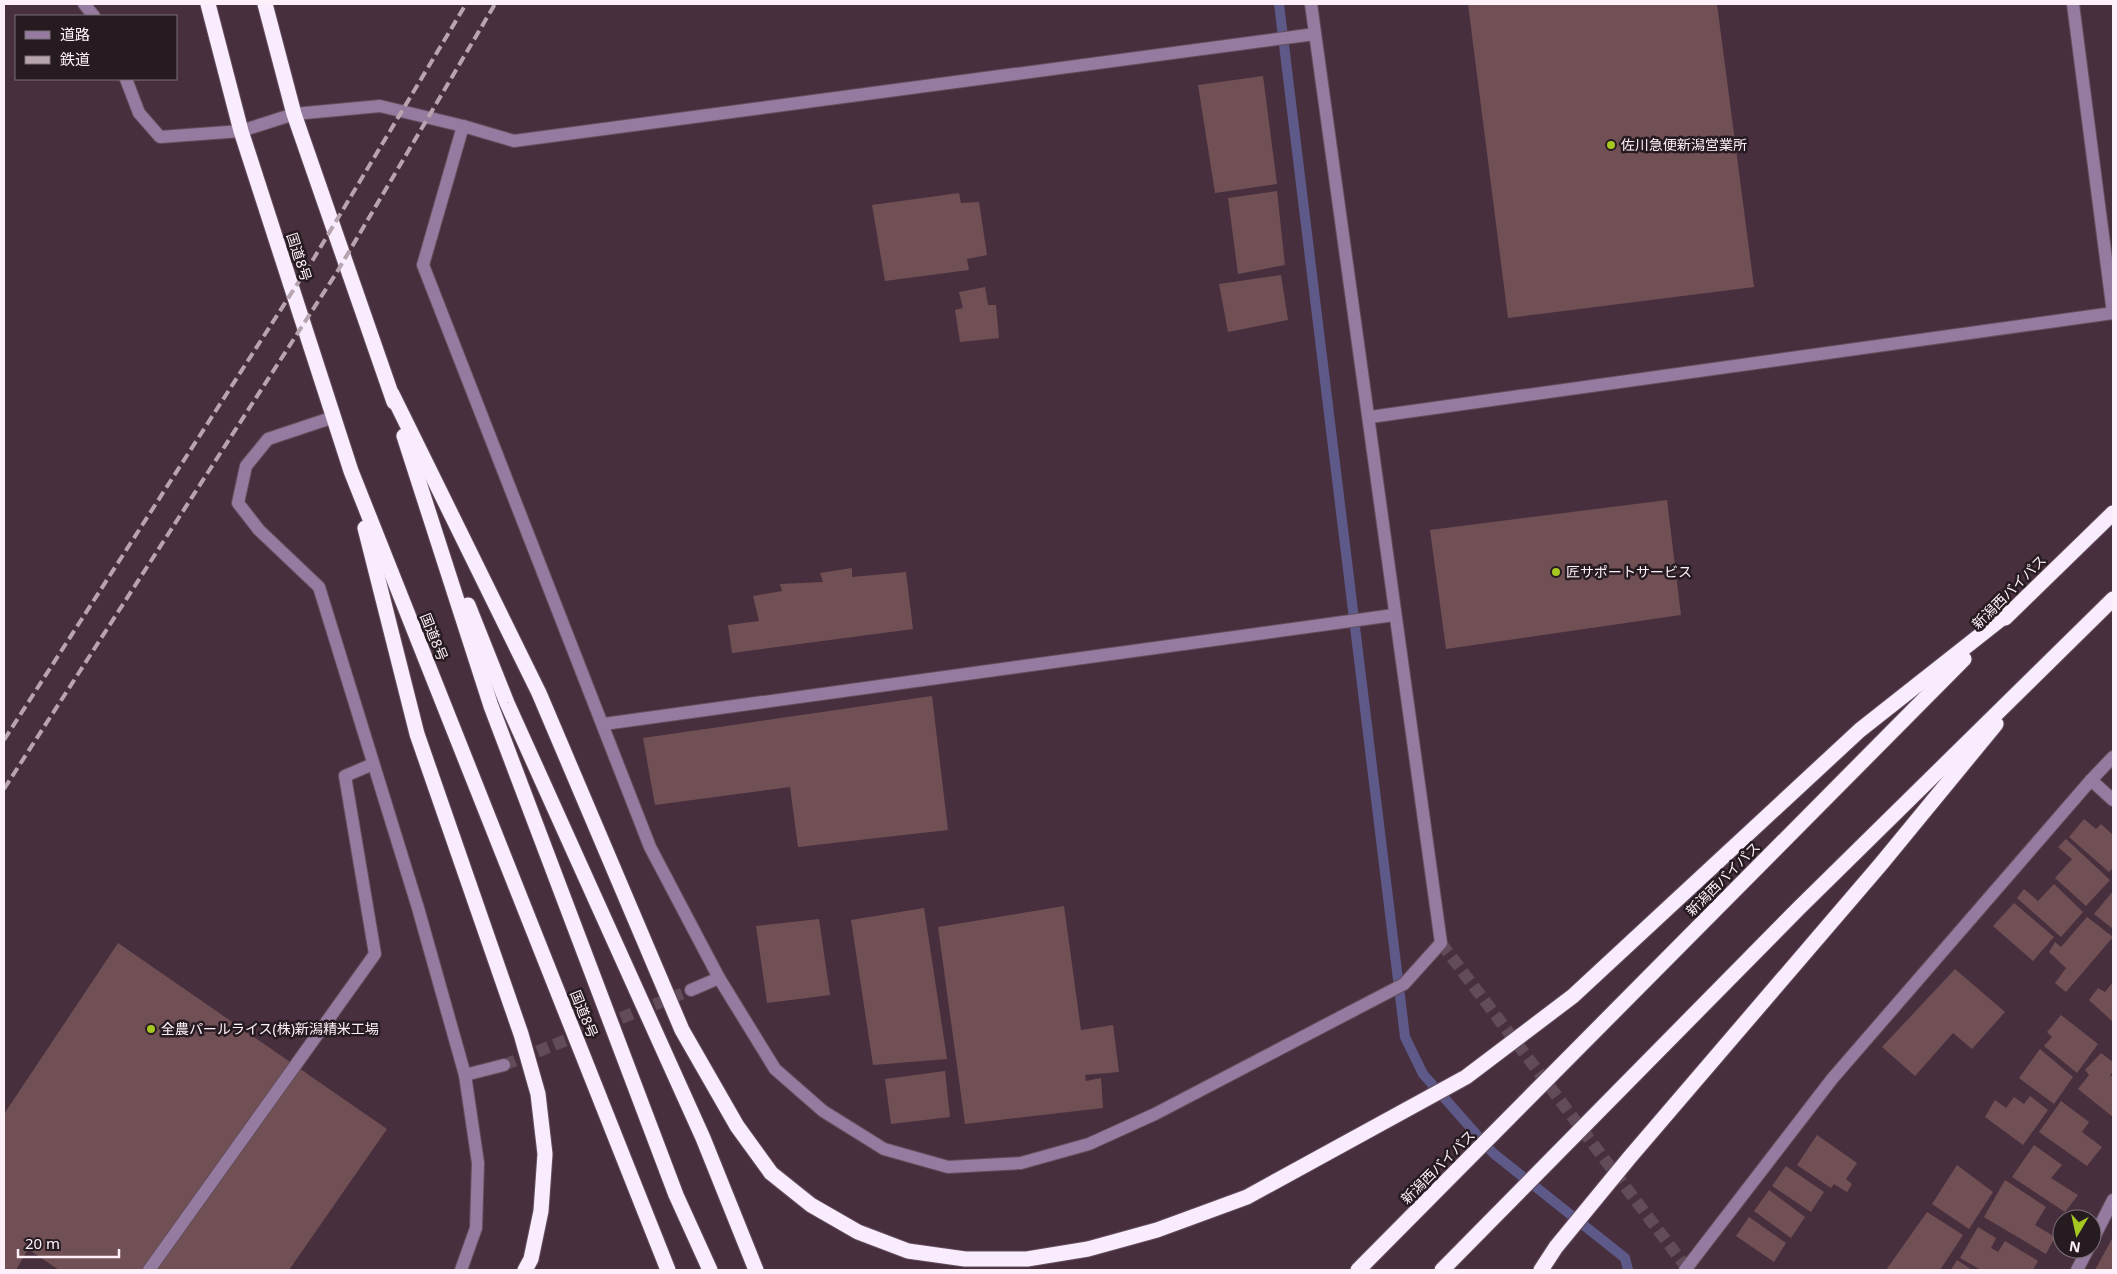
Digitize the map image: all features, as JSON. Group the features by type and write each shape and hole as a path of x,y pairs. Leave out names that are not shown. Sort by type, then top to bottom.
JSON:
{"highway":[{"name":"国道8号","path":"208,4 241,131 351,470 668,1270"},
{"name":"国道8号","path":"265,4 294,114 392,394 420,488 491,706 676,1195 710,1270"},
{"path":"392,394 540,693 682,1030 737,1126 771,1173 810,1205 858,1232 908,1251 966,1259 1027,1259 1088,1249 1184,1220 1247,1197 1466,1077 1573,996 1860,730 2011,611"},
{"path":"351,470 417,734 521,1034 538,1094 545,1154 542,1201 531,1259 525,1270"},
{"path":"420,488 507,703 703,1138 756,1270"},
{"name":"新潟西バイパス","path":"1358,1270 2011,611 2113,513"},
{"path":"1442,1270 1792,915 2113,599"},
{"path":"1541,1270 1556,1247 1630,1156 1881,864 2050,659"}],"street":[{"path":"84,4 93,15"},
{"path":"463,126 423,265 604,724 650,847 719,978 775,1069 823,1111 884,1149 948,1167 1021,1163 1089,1144 1155,1114 1404,984 1441,943 1394,615 1370,417 1311,4"},
{"path":"1370,417 2113,313 2074,4"},
{"path":"126,80 139,113 160,137 241,131 294,114 380,106 463,126 514,141 1315,34"},
{"path":"334,418 268,439 246,466 238,503 259,530 319,587 418,908 465,1074 478,1163 476,1228 461,1270"},
{"path":"604,724 1394,615"},
{"path":"1685,1270 1832,1078 2113,757"},
{"path":"148,1270 375,954 345,776 373,764"},
{"path":"2091,780 2113,800"},
{"path":"692,990 719,978"},
{"path":"465,1074 504,1066"},
{"path":"2102,1221 2113,1200"}],"building":[{"name":"佐川急便新潟営業所","path":"1468,4 1717,4 1754,287 1508,318"},
{"path":"1263,76 1277,184 1215,193 1198,85"},
{"path":"1277,191 1285,265 1238,274 1228,198"},
{"path":"959,193 961,203 979,202 987,255 967,259 969,270 885,281 872,205"},
{"path":"1281,275 1288,320 1228,332 1219,284"},
{"path":"985,287 988,305 996,305 999,338 960,342 955,310 963,308 959,292"},
{"name":"匠サポートサービス","path":"1667,500 1681,615 1446,649 1430,530"},
{"path":"852,568 852,577 906,572 913,629 732,653 728,625 759,621 753,596 782,591 780,584 823,582 820,573"},
{"path":"932,696 948,830 798,847 790,787 655,805 643,738"},
{"path":"2084,819 2096,829 2101,824 2113,835 2113,868 2109,872 2069,837"},
{"path":"2066,839 2110,880 2086,906 2055,878 2072,859 2058,847"},
{"path":"2054,884 2083,912 2061,937 2017,898 2024,889 2038,901"},
{"path":"2113,891 2113,929 2094,914"},
{"path":"2014,903 2054,937 2033,961 1993,926"},
{"path":"1064,906 1081,1030 1113,1025 1119,1072 1085,1075 1086,1081 1101,1078 1103,1108 965,1124 938,927"},
{"path":"924,908 947,1059 873,1065 851,920"},
{"path":"2087,917 2113,937 2066,992 2055,983 2066,968 2049,952 2055,942 2061,947"},
{"path":"819,919 830,995 767,1003 756,926"},
{"name":"全農パールライス(株)新潟精米工場","path":"118,943 387,1129 289,1270 59,1270 28,1249 16,1270 4,1270 4,1114"},
{"path":"1955,969 2005,1012 1972,1049 1953,1033 1915,1076 1882,1047"},
{"path":"2113,982 2113,1022 2089,1000 2098,988 2105,992"},
{"path":"2061,1015 2098,1044 2077,1073 2044,1046 2052,1037 2047,1032"},
{"path":"2040,1049 2073,1077 2054,1104 2019,1078"},
{"path":"2101,1053 2113,1062 2113,1072 2110,1075 2113,1077 2113,1117 2078,1089 2089,1075 2085,1070"},
{"path":"945,1071 950,1117 891,1124 885,1079"},
{"path":"2030,1096 2048,1110 2023,1145 1985,1117 1995,1100 2006,1108 2014,1097 2024,1104"},
{"path":"2061,1101 2089,1122 2082,1132 2102,1147 2087,1166 2039,1132"},
{"path":"1817,1135 1857,1163 1846,1179 1852,1184 1847,1192 1834,1184 1831,1188 1797,1165"},
{"path":"2034,1145 2062,1165 2051,1178 2078,1195 2067,1209 2060,1209 2012,1177"},
{"path":"1957,1165 1993,1192 1969,1229 1932,1204"},
{"path":"1786,1166 1824,1192 1811,1212 1772,1186"},
{"path":"2005,1180 2046,1207 2035,1225 2052,1235 2052,1243 2046,1254 1984,1217"},
{"path":"1769,1190 1805,1217 1791,1238 1754,1211"},
{"path":"1927,1212 1963,1235 1940,1270 1886,1270"},
{"path":"1749,1217 1786,1243 1774,1262 1736,1236"},
{"path":"1978,1227 1996,1238 1991,1248 1998,1252 2005,1241 2038,1261 2033,1270 1981,1270 1960,1258"},
{"path":"2113,1237 2113,1270 2095,1270"},
{"path":"1957,1260 1972,1270 1951,1270"}],"waterway":[{"path":"1279,4 1405,1037 1423,1074 1493,1153 1625,1258 1628,1270"}],"tunnel":[{"path":"1441,943 1686,1267"},
{"path":"504,1065 691,990"}],"railway":[{"path":"4,740 314,258 466,4"},
{"path":"4,789 337,272 495,4"}],"place":[{"name":"佐川急便新潟営業所","path":"1611,145"},
{"name":"匠サポートサービス","path":"1556,572"},
{"name":"全農パールライス(株)新潟精米工場","path":"151,1029"}]}
